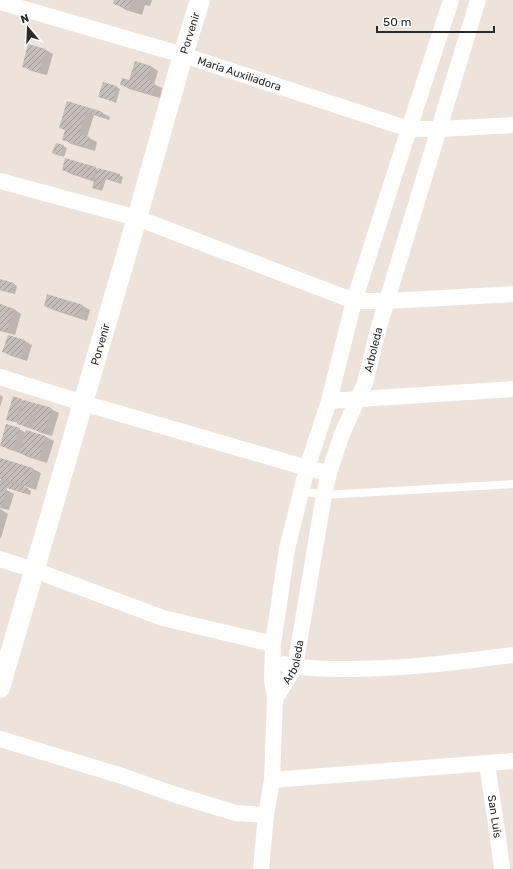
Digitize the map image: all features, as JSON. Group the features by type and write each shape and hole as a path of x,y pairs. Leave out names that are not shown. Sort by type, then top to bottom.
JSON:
{"street":[{"name":"Porvenir","path":"0,688 200,0"},
{"name":"Arboleda","path":"261,869 266,815 272,780 275,699 272,680 273,644 287,549 306,468 329,401 354,301 451,0"},
{"name":"Arboleda","path":"275,699 295,666 329,473 342,434 365,383 378,330 478,0"},
{"name":"María Auxiliadora","path":"0,2 183,55 409,129 513,125"},
{"path":"0,181 137,218 354,301 387,301 513,294"},
{"path":"0,377 83,404 306,468 329,473"},
{"path":"329,401 513,389"},
{"path":"0,559 34,570 163,618 273,644"},
{"path":"273,660 295,666 332,669 371,669 451,663 513,655"},
{"path":"0,739 122,776 176,795 236,812 266,815"},
{"path":"272,780 513,761"},
{"name":"San Luís","path":"486,764 502,869"}],"lane":[{"path":"300,491 324,495 513,484"}],"building":[{"path":"114,0 133,0 130,9 113,4"},
{"path":"28,44 46,49 39,72 22,67"},
{"path":"135,61 151,66 147,80 155,83 152,94 120,85 122,78 129,80"},
{"path":"103,82 117,86 112,101 98,97"},
{"path":"67,101 103,112 101,117 86,112 79,134 90,137 87,147 62,140 65,130 59,128"},
{"path":"56,143 64,145 60,156 52,153"},
{"path":"65,158 96,167 92,179 62,170"},
{"path":"98,168 120,174 118,182 102,178 98,190 92,188"},
{"path":"0,279 14,283 11,293 0,290"},
{"path":"47,294 83,305 79,317 44,306"},
{"path":"0,304 14,309 7,332 0,330"},
{"path":"8,335 25,340 20,358 2,352"},
{"path":"13,396 22,399 15,422 6,420"},
{"path":"24,400 52,408 44,433 32,429 36,415 31,413 27,427 17,424"},
{"path":"6,424 20,428 13,449 0,446"},
{"path":"26,430 46,436 39,459 19,453"},
{"path":"0,458 33,468 28,486 0,478"},
{"path":"0,480 28,488 26,494 7,488 1,507"}]}
